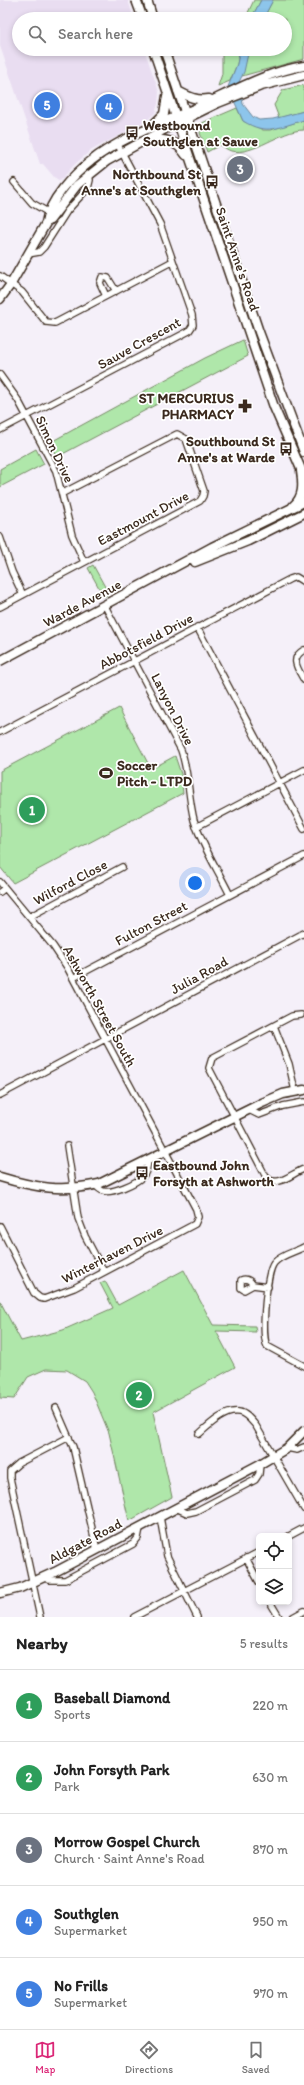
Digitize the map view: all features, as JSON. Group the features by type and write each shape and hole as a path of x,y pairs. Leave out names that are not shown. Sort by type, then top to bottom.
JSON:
{"main road":[{"path":"136,0 140,12"},
{"path":"147,0 151,12"},
{"name":"Saint Anne's Road","path":"155,56 274,407 302,472 302,492 295,504 284,512"},
{"name":"Saint Anne's Road","path":"166,56 259,332 304,452"},
{"path":"0,299 11,284 46,223 59,195 75,176 91,161 151,128 177,120 216,100 304,66"},
{"path":"259,83 304,74"},
{"path":"151,128 164,114 167,102 167,90"},
{"path":"178,91 190,98 216,100"},
{"path":"51,214 89,174 107,161 147,139 177,120"},
{"path":"147,139 164,139 172,141 181,148 192,163"},
{"name":"Warde Avenue","path":"0,662 177,568 212,547 304,502"},
{"name":"Warde Avenue","path":"177,568 248,541 304,513"},
{"path":"293,519 304,518"},
{"path":"0,1178 40,1188 74,1189 110,1181 270,1099 295,1091 304,1090"},
{"name":"Aldgate Road","path":"0,1593 34,1582 140,1528 274,1456 287,1448 304,1431"}],"street":[{"name":"Sauve Crescent","path":"0,430 190,329 194,323 157,218 118,145"},
{"path":"28,254 39,252 44,247 67,211 88,188 90,180 89,174"},
{"path":"14,182 32,203 51,214"},
{"path":"0,276 22,292 36,307 44,320 55,324 173,261"},
{"path":"106,296 100,283 102,276 108,278 116,291"},
{"name":"Simon Drive","path":"0,375 13,392 56,471 63,493 72,535 84,562"},
{"name":"Eastmount Drive","path":"0,607 200,501 203,496 203,487 186,439 177,434 63,493"},
{"path":"0,537 12,572 23,595"},
{"name":"Abbotsfield Drive","path":"0,732 293,577 299,578 304,582"},
{"name":"Lanyon Drive","path":"105,606 181,750 188,773 196,827 230,895"},
{"path":"198,627 304,829"},
{"path":"304,650 298,653 295,660 304,680"},
{"path":"196,827 304,770"},
{"name":"Fulton Street","path":"73,978 304,856"},
{"name":"Wilford Close","path":"29,917 122,867"},
{"name":"Ashworth Street South","path":"0,882 53,946 73,978 166,1152"},
{"path":"0,892 5,888"},
{"name":"Julia Road","path":"0,1095 304,933"},
{"path":"300,1015 292,1016 212,1058 209,1068 268,1180 277,1182 304,1169"},
{"path":"274,1026 289,1064 295,1091"},
{"path":"248,1110 259,1115 283,1106 304,1102"},
{"path":"66,1146 82,1227 104,1272"},
{"name":"Winterhaven Drive","path":"0,1226 34,1293 40,1298 52,1298 64,1293 196,1224 198,1220 198,1213 166,1152"},
{"path":"95,1185 102,1190 107,1191 119,1189 142,1177 147,1168 148,1161"},
{"path":"304,1248 274,1263 268,1287 263,1321 265,1343 271,1349 304,1366"},
{"path":"253,1285 268,1287"},
{"path":"56,1408 73,1447 98,1550"},
{"path":"199,1434 208,1426 228,1413 239,1412 247,1416 256,1426 304,1509"},
{"path":"40,1617 34,1582 10,1478 10,1471 19,1463 69,1437"},
{"path":"287,1448 297,1450 304,1448"},
{"path":"176,1508 187,1513 203,1508 255,1480 259,1474 260,1464"},
{"path":"160,1517 167,1556 197,1617"},
{"name":"Aldgate Road","path":"43,1577 55,1581 65,1580 133,1544 138,1538 140,1528"},
{"path":"292,1534 304,1528"},
{"path":"134,1617 256,1553"},
{"path":"246,1558 256,1576"},
{"path":"272,1605 280,1617"},
{"path":"293,1617 304,1611"}],"shaded area":[{"path":"0,0 128,0 132,12 12,12 12,56 146,56 159,92 158,104 155,113 146,121 90,151 74,165 60,181 54,177 43,164 40,164 0,46"}],"green space":[{"path":"254,0 261,0 255,12 248,12"},
{"path":"273,0 304,0 304,59 242,76 247,56 292,56 292,12 267,12"},
{"path":"222,56 239,56 230,81 218,86 222,74"},
{"path":"304,85 304,111 279,118 274,105 283,90"},
{"path":"237,108 243,121 263,130 270,130 304,120 304,130 286,134 249,150 240,152 231,151 220,145 207,152 200,133 202,123"},
{"path":"243,340 248,356 57,457 49,443 205,358"},
{"path":"36,449 44,464 0,487 0,469"},
{"path":"93,565 109,594 104,597 88,568"},
{"path":"119,708 151,769 175,756 181,774 183,793 13,883 0,867 0,771"},
{"path":"184,1270 213,1325 255,1326 256,1332 216,1331 235,1367 153,1412 172,1497 129,1521 109,1433 92,1392 85,1381 67,1370 46,1369 28,1377 14,1399 0,1398 0,1301 21,1341 63,1330 113,1308 100,1283 105,1281 118,1305"}],"water":[{"path":"261,0 273,0 267,12 255,12"},
{"path":"239,56 247,56 244,72 239,82 243,104 253,117 259,120 273,119 304,111 304,120 273,129 251,126 243,121 228,87"}],"place":[{"name":"No Frills","path":"47,105"},
{"name":"Southglen","path":"109,107"},
{"name":"Westbound Southglen at Sauve","path":"132,133"},
{"name":"Morrow Gospel Church","path":"240,169"},
{"name":"Northbound St Anne's at Southglen","path":"212,182"},
{"name":"ST MERCURIUS PHARMACY","path":"245,406"},
{"name":"Southbound St Anne's at Warde","path":"286,449"},
{"name":"Soccer Pitch - LTPD","path":"106,773"},
{"name":"Baseball Diamond","path":"32,810"},
{"name":"Eastbound John Forsyth at Ashworth","path":"142,1173"},
{"name":"John Forsyth Park","path":"139,1395"}]}
